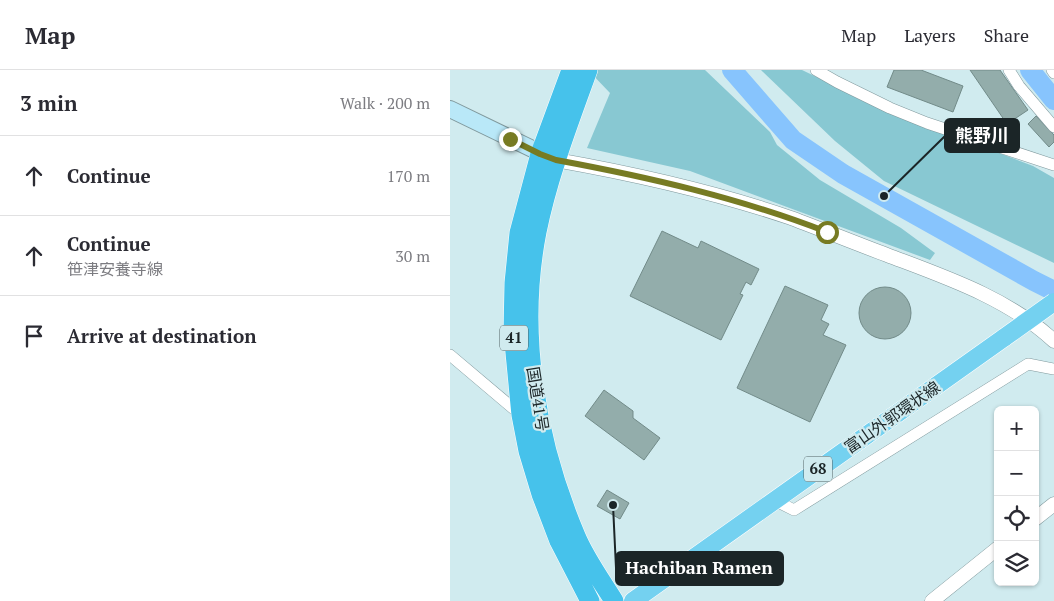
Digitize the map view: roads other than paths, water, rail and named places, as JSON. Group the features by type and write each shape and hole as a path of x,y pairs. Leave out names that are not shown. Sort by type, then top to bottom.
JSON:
{"highway":[{"name":"国道41号","path":"582,71 519,232 514,283 513,332 521,415 528,451 541,494 559,541 590,601"},
{"name":"国道41号","path":"548,157 531,282 529,327 534,388 543,438 560,496 576,538 614,601"}],"main road":[{"path":"450,109 548,157"},
{"name":"富山外郭環状線","path":"633,601 1054,302"}],"street":[{"path":"816,70 890,108 927,123 1054,165"},
{"path":"1009,70 1019,86 1054,128"},
{"path":"548,157 655,180 743,203 791,218 960,283 1000,303 1054,341"},
{"path":"450,355 521,415"},
{"path":"774,500 794,510 1028,364 1054,369"},
{"path":"1039,516 1054,504"},
{"path":"932,601 994,551"}],"waterway":[{"path":"732,70 793,140 843,174 1054,291"},
{"path":"1030,70 1054,100"}],"place":[{"name":"熊野川","path":"884,196"},
{"name":"Hachiban Ramen","path":"613,505"}]}
